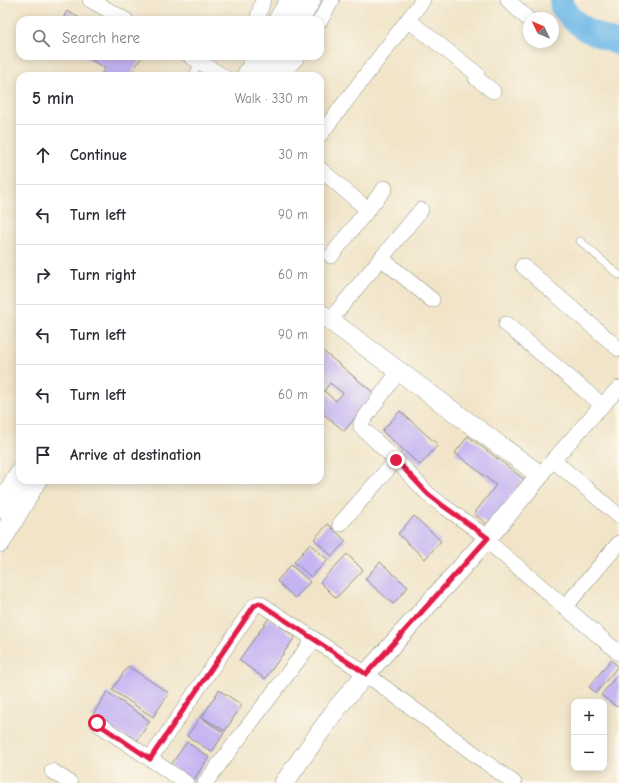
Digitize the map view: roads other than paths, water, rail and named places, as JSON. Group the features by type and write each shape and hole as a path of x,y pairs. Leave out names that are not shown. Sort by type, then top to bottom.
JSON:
{"main road":[{"path":"281,16 291,0"},
{"path":"301,16 310,0"},
{"path":"254,67 270,60"},
{"path":"0,508 16,480"},
{"path":"0,542 34,484"}],"street":[{"path":"90,0 119,16"},
{"path":"258,16 263,0"},
{"path":"323,16 332,0"},
{"path":"324,130 423,0"},
{"path":"508,0 523,14"},
{"path":"408,20 477,74 476,78 493,91"},
{"path":"197,60 217,72"},
{"path":"282,72 295,60"},
{"path":"324,172 368,210"},
{"path":"331,256 385,188"},
{"path":"421,210 381,258 325,316 540,475"},
{"path":"381,258 432,300"},
{"path":"523,266 619,349"},
{"path":"506,324 602,405"},
{"path":"399,371 360,425 362,428 396,460 428,494 487,539 619,653"},
{"path":"284,783 337,708 487,539 553,460 602,405 619,389"},
{"path":"340,524 396,460"},
{"path":"553,460 619,516"},
{"path":"565,607 619,544"},
{"path":"150,759 254,606 259,603 366,674 514,783"},
{"path":"205,783 314,639"},
{"path":"97,723 186,783"},
{"path":"52,771 70,783"}],"lane":[{"path":"193,72 195,60"},
{"path":"580,241 619,275"}],"waterway":[{"path":"561,0 562,7 571,18 586,30 619,44"}]}
